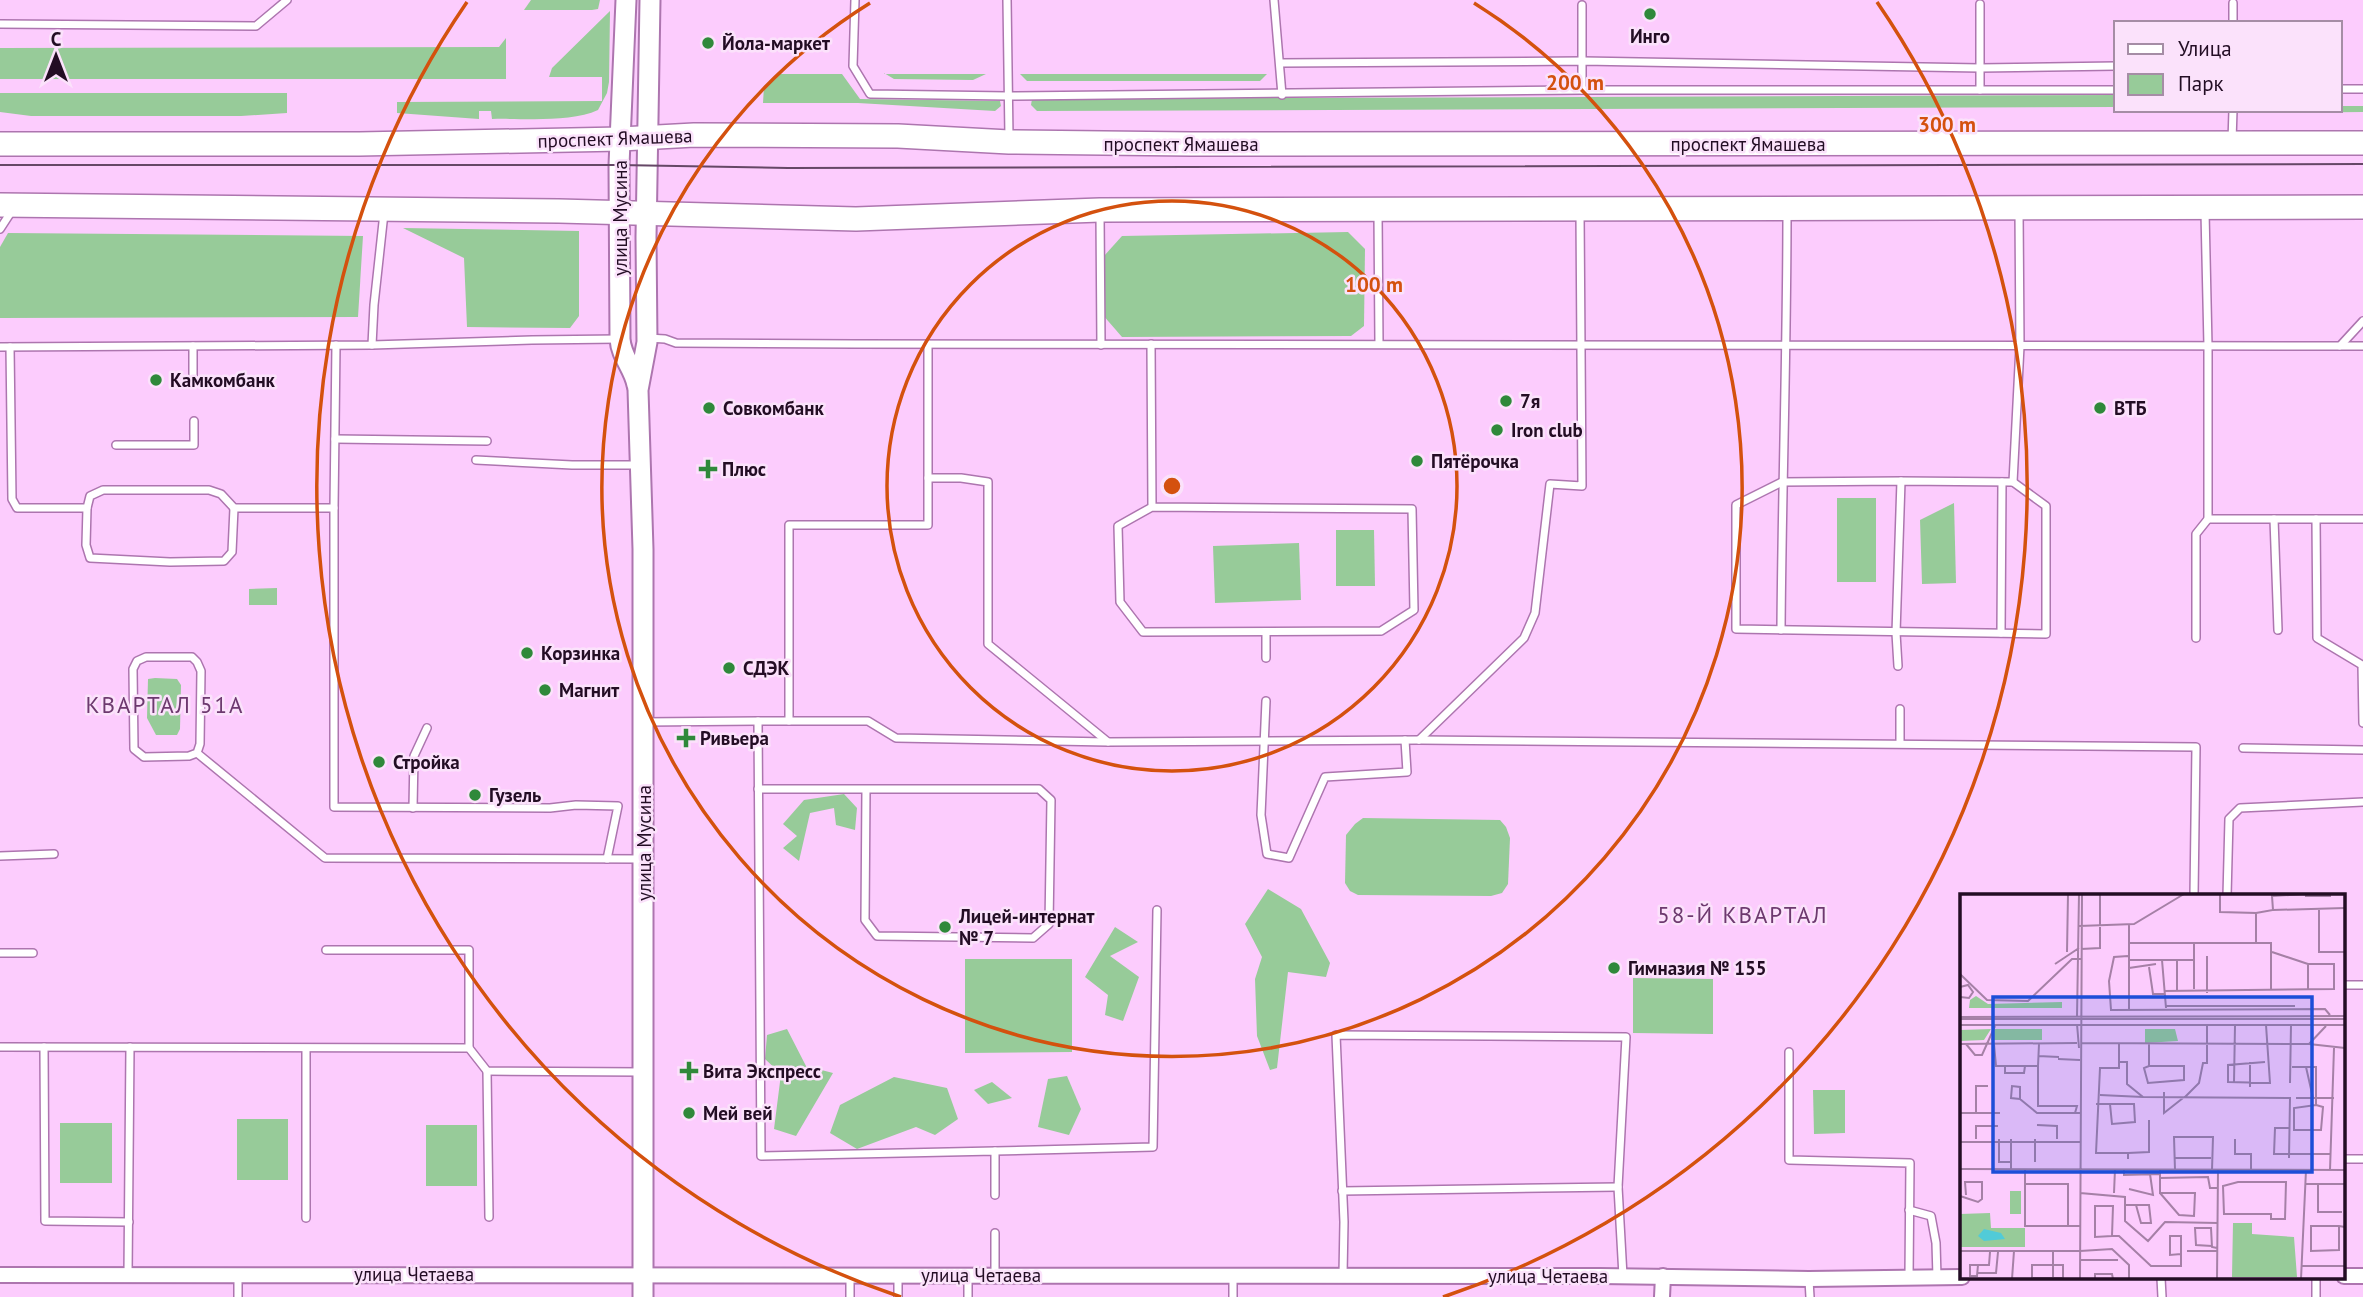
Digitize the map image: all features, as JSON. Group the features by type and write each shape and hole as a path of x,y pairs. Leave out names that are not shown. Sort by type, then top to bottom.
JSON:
{"main road":[{"name":"проспект Ямашева","path":"0,144 359,144 694,135 898,136 1009,142 1191,144 2363,142"},
{"path":"8,205 647,213 856,219 1100,210 2363,207"}],"street":[{"name":"улица Мусина","path":"626,0 619,164 620,339 622,354 634,373 638,390"},
{"name":"улица Мусина","path":"643,1297 644,722 638,390 647,338 650,0"},
{"name":"улица Четаева","path":"0,1275 1663,1276 1809,1279 1960,1277"},
{"path":"1662,1297 1663,1276"}],"lane":[{"path":"0,24 256,26 287,0"},
{"path":"855,0 853,66 870,94 1007,96 1582,90 2114,90"},
{"path":"1007,0 1009,142"},
{"path":"1274,0 1282,95"},
{"path":"2232,3 2233,21"},
{"path":"1980,4 1980,90"},
{"path":"1582,5 1582,90"},
{"path":"1280,63 1583,61 1980,68 2114,65"},
{"path":"2342,89 2363,89"},
{"path":"2232,143 2233,112"},
{"path":"0,229 8,205"},
{"path":"1781,630 1787,208"},
{"path":"372,345 384,209"},
{"path":"1378,209 1379,344"},
{"path":"1419,740 1524,638 1535,613 1550,484 1582,486 1580,209"},
{"path":"2013,482 2020,346 2019,209"},
{"path":"2196,638 2196,534 2208,519 2208,346 2204,209"},
{"path":"1100,210 1101,345"},
{"path":"2340,346 2363,321"},
{"path":"647,338 665,339 676,344 2363,346"},
{"path":"0,347 372,345 620,339"},
{"path":"789,721 789,525 928,525 928,344"},
{"path":"1151,344 1152,507"},
{"path":"336,345 334,807 618,806 607,859"},
{"path":"193,346 193,376"},
{"path":"10,347 14,506 20,509 87,508"},
{"path":"116,445 194,445 194,421"},
{"path":"335,439 487,441"},
{"path":"476,460 640,465"},
{"path":"928,478 961,478 988,482 988,643 1108,742"},
{"path":"1898,666 1896,633 1901,481"},
{"path":"1901,481 2013,482 2046,506 2046,634 1736,629 1736,505 1782,482 1901,481"},
{"path":"2001,633 2002,482"},
{"path":"103,490 209,490 221,494 234,508 232,552 224,561 170,562 90,558 86,545 87,508 90,496 103,490"},
{"path":"1152,507 1412,509 1414,610 1381,631 1143,632 1120,602 1118,526 1152,507"},
{"path":"234,508 334,508"},
{"path":"2208,519 2363,519"},
{"path":"2274,519 2278,630"},
{"path":"2316,519 2317,638 2362,665 2363,723"},
{"path":"1266,633 1266,658"},
{"path":"146,657 192,657 197,662 201,671 200,744 197,753 189,756 144,757 134,750 133,669 136,661 146,657"},
{"path":"1266,701 1261,815 1267,854 1289,858 1325,777 1407,772 1405,740"},
{"path":"1899,743 1900,709"},
{"path":"758,721 761,1156 1153,1147 1157,910"},
{"path":"644,722 868,721 896,738 1108,742 1419,740 2196,747 2194,894"},
{"path":"413,807 414,756 427,728"},
{"path":"2243,748 2363,750"},
{"path":"197,753 325,858 644,859"},
{"path":"758,789 866,789 1039,789 1051,800 1049,924 1033,938 877,936 865,920 866,789"},
{"path":"2227,894 2229,819 2240,808 2363,802"},
{"path":"0,856 54,855"},
{"path":"326,950 469,950 469,1048 487,1072 489,1217"},
{"path":"0,953 33,953"},
{"path":"1343,1276 1344,1222 1336,1035 1626,1037 1618,1187 1623,1276"},
{"path":"0,1047 469,1048"},
{"path":"44,1047 45,1221 128,1222"},
{"path":"128,1274 130,1047"},
{"path":"306,1049 306,1218"},
{"path":"1789,1052 1789,1160 1910,1163 1909,1277"},
{"path":"487,1072 643,1072"},
{"path":"995,1151 995,1195"},
{"path":"1342,1191 1618,1187"},
{"path":"1909,1210 1931,1216 1936,1243 1937,1277"},
{"path":"995,1233 995,1276"},
{"path":"238,1297 239,1275"},
{"path":"850,1275 850,1297"},
{"path":"898,1275 898,1297"},
{"path":"968,1276 968,1297"},
{"path":"1233,1276 1233,1297"},
{"path":"1809,1279 1810,1297"}],"green space":[{"path":"531,0 600,0 598,9 592,10 524,10"},
{"path":"610,11 609,82 607,93 598,110 574,117 546,119 492,119 491,111 479,111 479,119 397,113 397,102 602,101 602,77 549,77 552,68"},
{"path":"506,38 506,79 0,79 0,48 499,47"},
{"path":"884,73 986,74 973,80 894,79"},
{"path":"777,74 842,74 860,99 1000,101 1001,106 995,111 858,103 763,103 764,86"},
{"path":"1020,74 1267,74 1260,81 1027,81"},
{"path":"0,93 287,93 287,113 241,116 31,116 0,112"},
{"path":"2114,95 2114,107 1037,111 1031,105 1032,99"},
{"path":"2342,106 2363,106 2363,112 2261,113 2342,112"},
{"path":"403,228 579,231 579,316 570,328 467,327 464,258"},
{"path":"1348,232 1365,249 1364,326 1351,336 1122,337 1102,314 1104,256 1122,236"},
{"path":"8,233 363,236 358,317 0,318 0,247"},
{"path":"1837,498 1876,498 1876,582 1837,582"},
{"path":"1954,503 1956,583 1922,584 1920,520"},
{"path":"1336,530 1374,530 1375,586 1336,586"},
{"path":"1299,543 1301,600 1215,603 1213,546"},
{"path":"277,588 277,605 249,605 249,589"},
{"path":"148,679 177,679 181,685 180,729 177,735 156,735 147,718"},
{"path":"844,794 857,808 855,830 836,825 834,808 810,813 799,861 783,848 797,836 783,824 804,800"},
{"path":"1363,818 1500,820 1510,838 1508,884 1502,893 1491,896 1358,895 1350,891 1345,883 1346,835"},
{"path":"1268,889 1301,909 1330,963 1326,977 1288,972 1277,1068 1270,1070 1257,1036 1255,979 1262,957 1245,924"},
{"path":"1115,927 1138,942 1110,956 1139,977 1123,1021 1105,1015 1108,995 1085,977"},
{"path":"965,959 1072,959 1072,1052 965,1053"},
{"path":"1633,978 1713,979 1713,1034 1633,1033"},
{"path":"787,1029 806,1066 833,1073 796,1136 774,1129 781,1074 765,1059 767,1035"},
{"path":"1067,1076 1081,1109 1069,1135 1038,1127 1048,1079"},
{"path":"894,1077 947,1088 958,1119 935,1135 916,1127 857,1149 830,1133 840,1105"},
{"path":"992,1082 1012,1098 988,1104 974,1090"},
{"path":"1813,1090 1845,1090 1845,1133 1814,1134"},
{"path":"237,1119 288,1119 288,1180 237,1180"},
{"path":"60,1123 112,1123 112,1183 60,1183"},
{"path":"426,1125 477,1125 477,1186 426,1186"}],"tram line":[{"path":"0,165 619,165 788,168 2363,164"}],"place":[{"name":"Инго","path":"1650,14"},
{"name":"Йола-маркет","path":"708,43"},
{"name":"Камкомбанк","path":"156,380"},
{"name":"7я","path":"1506,401"},
{"name":"Совкомбанк","path":"709,408"},
{"name":"ВТБ","path":"2100,408"},
{"name":"Iron club","path":"1497,430"},
{"name":"Пятёрочка","path":"1417,461"},
{"name":"Плюс","path":"708,469"},
{"name":"Корзинка","path":"527,653"},
{"name":"СДЭК","path":"729,668"},
{"name":"Магнит","path":"545,690"},
{"name":"Ривьера","path":"686,738"},
{"name":"Стройка","path":"379,762"},
{"name":"Гузель","path":"475,795"},
{"name":"Лицей-интернат № 7","path":"945,927"},
{"name":"Гимназия № 155","path":"1614,968"},
{"name":"Вита Экспресс","path":"689,1071"},
{"name":"Мей вей","path":"689,1113"}],"district":[{"name":"КВАРТАЛ 51А","path":"165,704"},
{"name":"58-Й КВАРТАЛ","path":"1743,914"}]}
